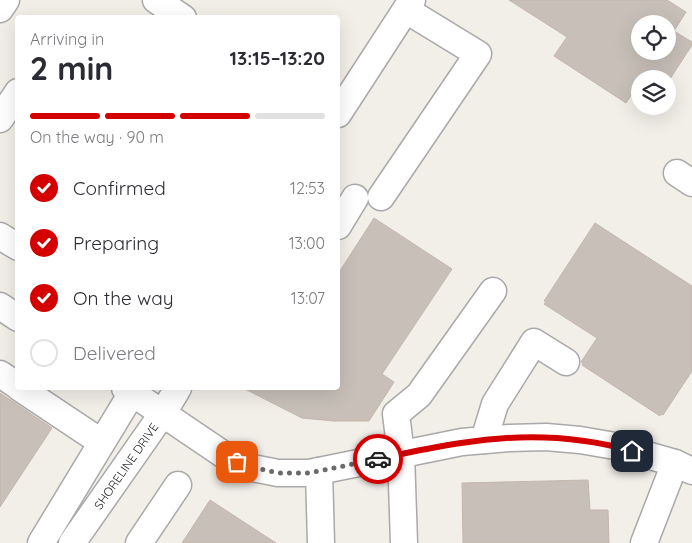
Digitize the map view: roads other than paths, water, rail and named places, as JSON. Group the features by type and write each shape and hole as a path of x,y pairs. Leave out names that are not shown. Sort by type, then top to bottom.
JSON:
{"street":[{"path":"0,9 6,0"},
{"path":"340,111 409,5 478,54 381,197"},
{"path":"0,119 15,96"},
{"path":"340,223 355,198"},
{"path":"0,236 15,246"},
{"path":"404,543 401,454 396,414 419,395 493,290"},
{"path":"0,306 15,316"},
{"path":"484,440 495,404 534,342 566,362"},
{"path":"0,374 15,384"},
{"path":"23,390 101,442"},
{"path":"41,543 130,390"},
{"path":"132,390 162,413 227,457 247,466 278,473 309,473 462,442 546,437 615,446 686,463 644,543"},
{"name":"SHORELINE DRIVE","path":"72,543 177,390"},
{"path":"319,471 321,543"},
{"path":"139,543 178,485"}]}
